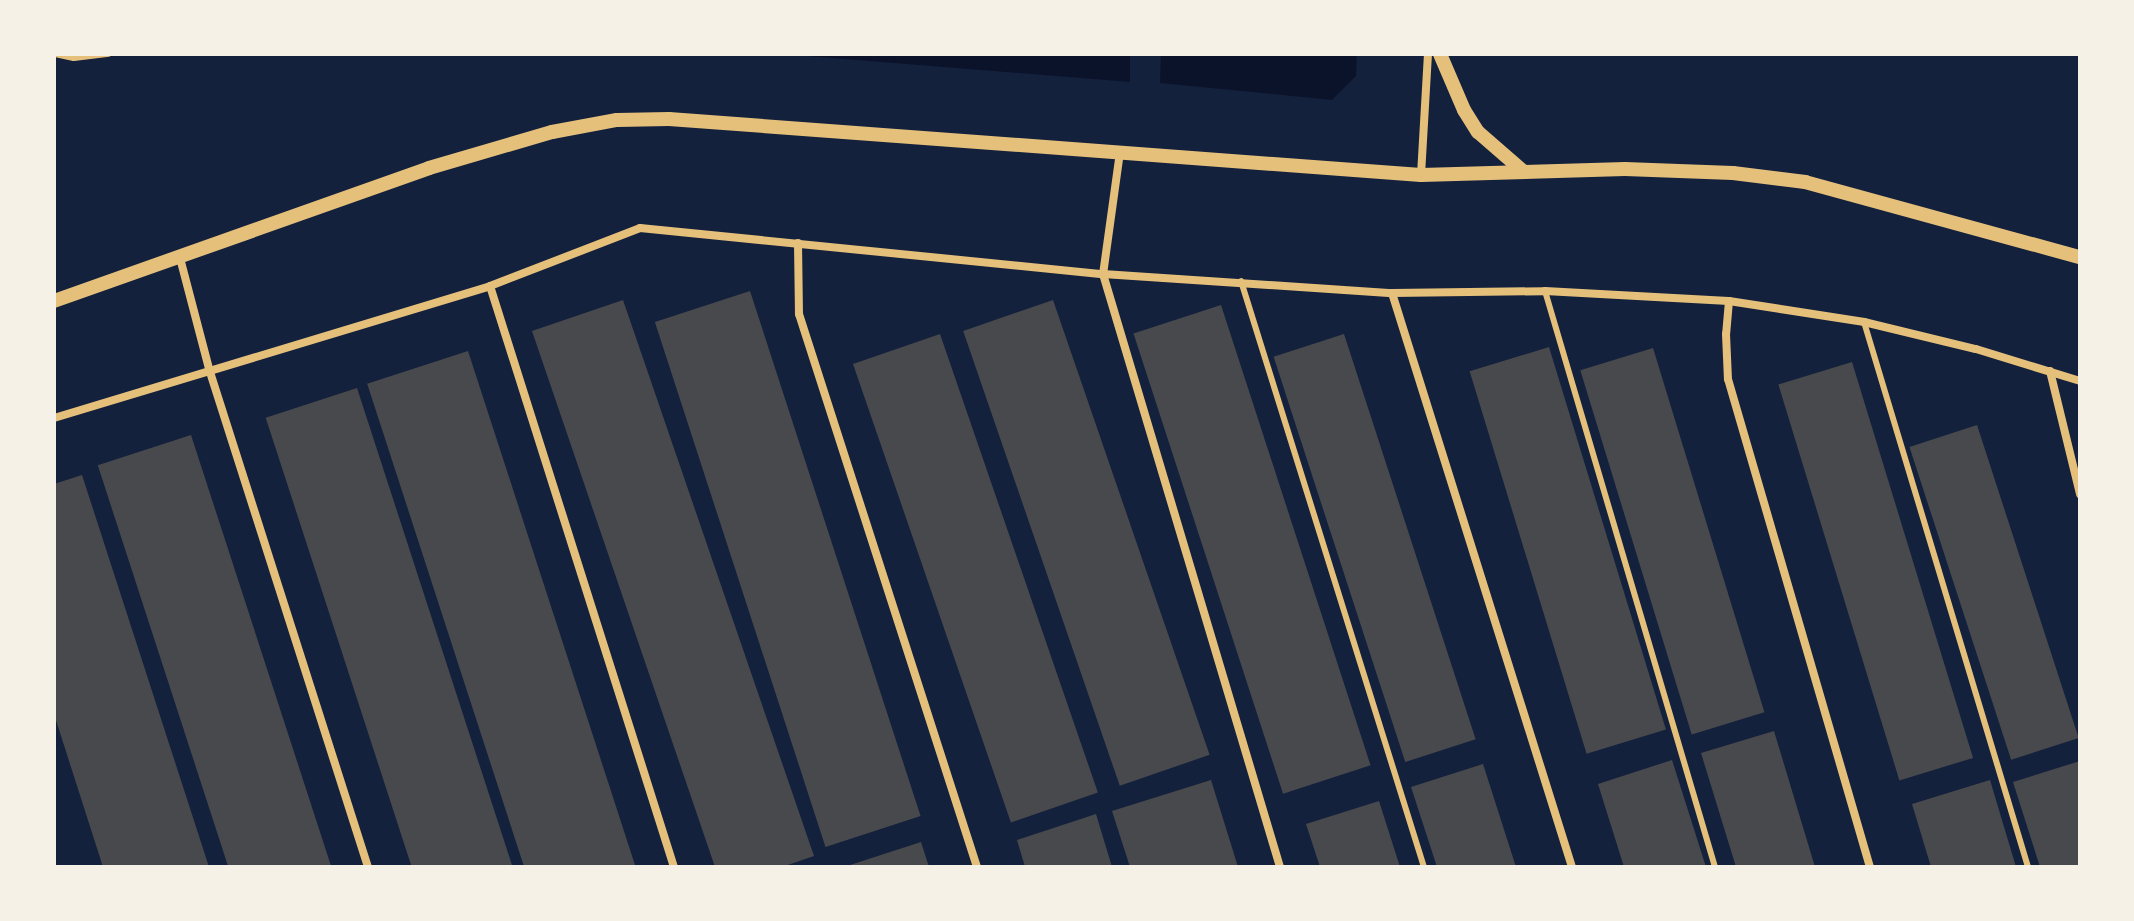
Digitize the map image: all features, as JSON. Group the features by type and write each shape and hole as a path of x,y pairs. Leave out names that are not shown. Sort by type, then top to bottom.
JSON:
{"street":[{"path":"1421,175 1428,54"},
{"path":"1440,54 1464,110 1478,132 1524,172"},
{"path":"54,301 429,168 552,132 617,120 669,119 1421,175 1625,169 1733,173 1805,182 2080,257"},
{"path":"1120,152 1103,274 1280,867"},
{"path":"54,418 490,286 640,228 1103,274 1392,293 1545,291 1729,301 1864,322 2080,381"},
{"path":"798,243 799,314 977,867"},
{"path":"180,258 210,372 368,867"},
{"path":"490,286 674,867"},
{"path":"1392,293 1572,867"},
{"path":"1729,301 1726,334 1728,379 1870,867"},
{"path":"2050,371 2080,494"}],"lane":[{"path":"55,54 74,58 109,54"},
{"path":"1241,281 1424,867"},
{"path":"1545,291 1715,867"},
{"path":"1864,322 2028,867"}],"water":[{"path":"782,54 1130,54 1130,82"},
{"path":"1161,54 1357,54 1356,76 1332,100 1160,83"}],"building":[{"path":"750,291 921,816 825,847 655,322"},
{"path":"623,300 814,856 782,867 715,867 532,331"},
{"path":"1053,300 1210,755 1120,786 963,331"},
{"path":"1221,305 1371,765 1283,794 1134,333"},
{"path":"940,334 1098,793 1011,823 853,364"},
{"path":"1344,334 1476,739 1405,762 1274,357"},
{"path":"1549,347 1666,730 1587,754 1470,371"},
{"path":"1653,348 1764,712 1692,735 1580,370"},
{"path":"468,351 636,867 524,867 367,384"},
{"path":"1852,362 1973,758 1899,780 1778,385"},
{"path":"357,388 512,866 412,867 266,418"},
{"path":"1977,425 2079,738 2011,760 1909,447"},
{"path":"191,435 331,867 228,867 98,465"},
{"path":"82,475 209,867 103,867 54,714 54,484"},
{"path":"1774,731 1815,867 1736,867 1701,753"},
{"path":"1672,760 1706,867 1624,867 1598,784"},
{"path":"2080,761 2080,867 2040,867 2013,782"},
{"path":"1483,764 1516,867 1437,867 1411,787"},
{"path":"1211,780 1238,867 1130,867 1112,811"},
{"path":"1990,780 2016,867 1931,867 1912,804"},
{"path":"1379,801 1400,867 1320,867 1306,824"},
{"path":"1096,814 1112,867 1025,867 1017,840"},
{"path":"921,842 929,867 847,867 847,866"}]}
